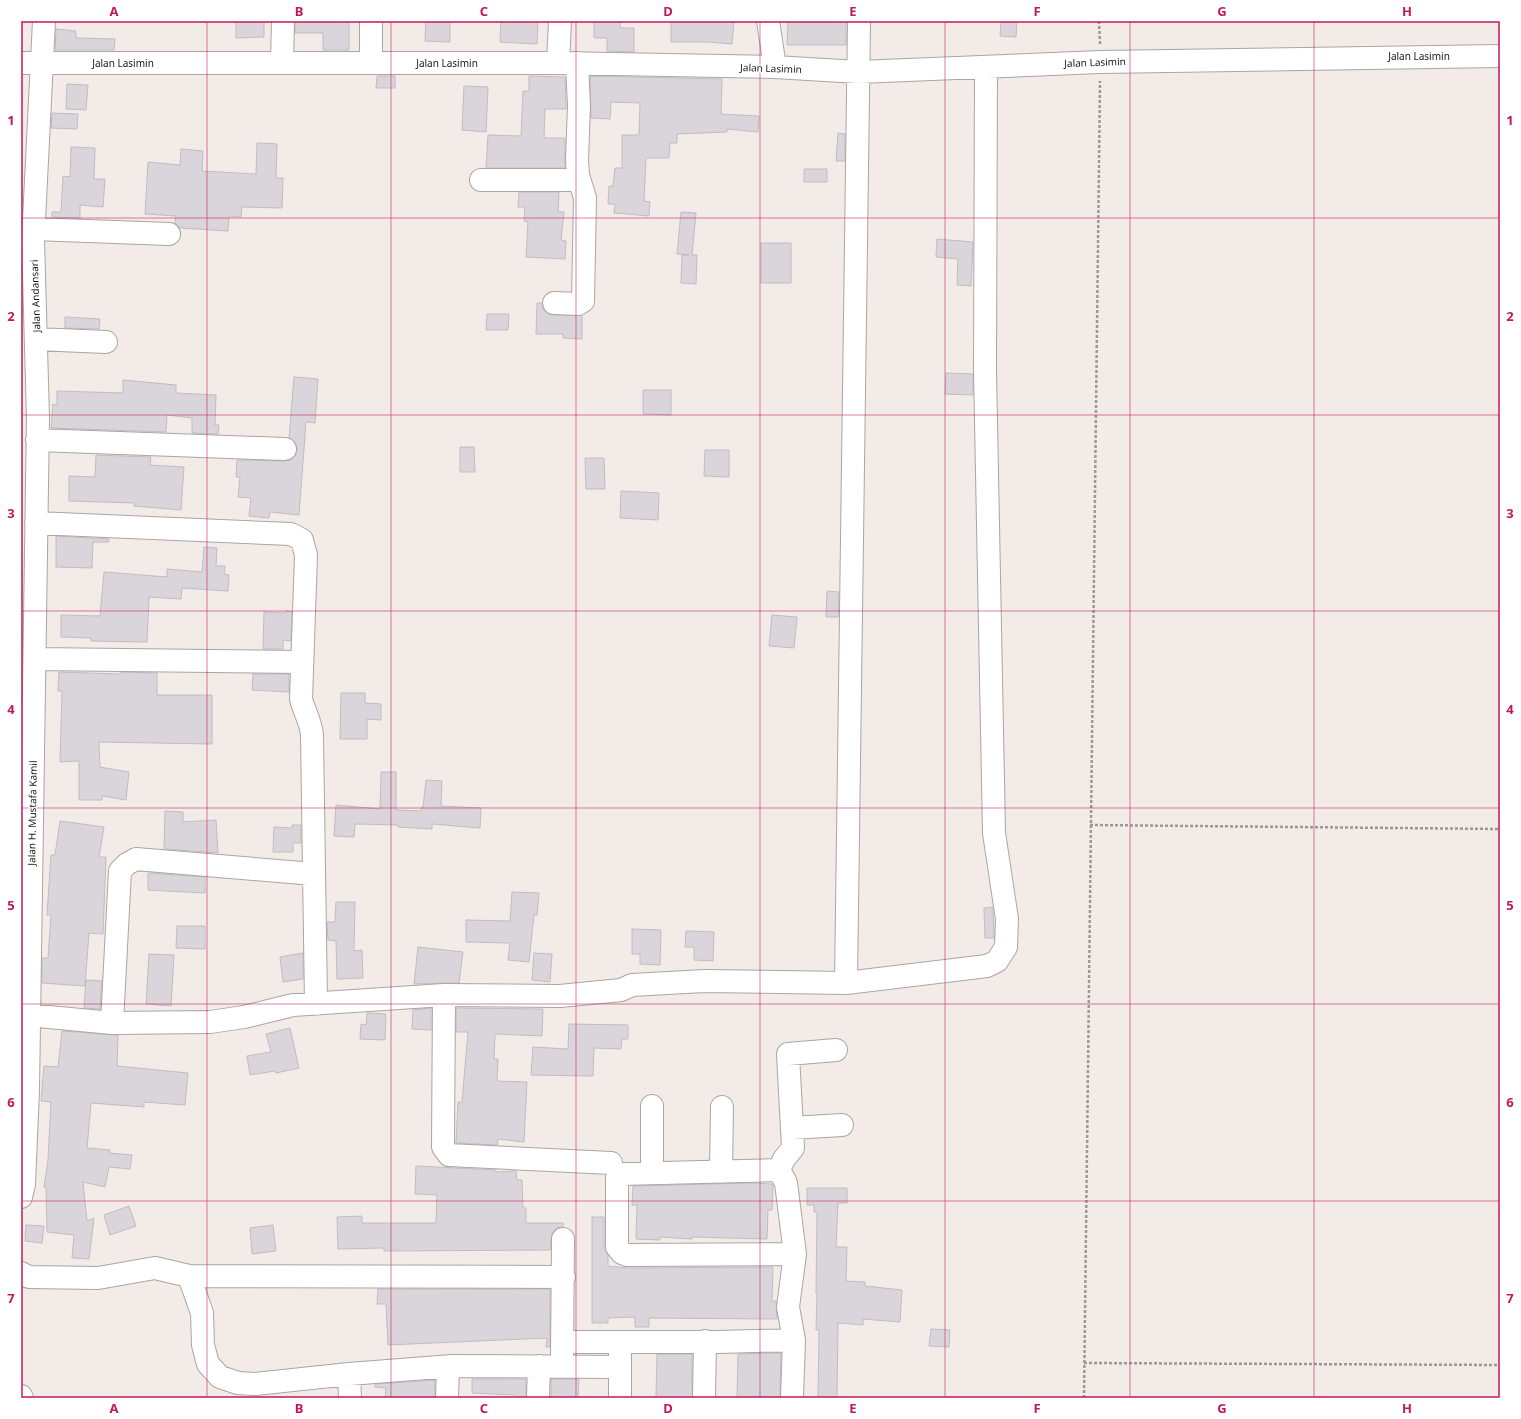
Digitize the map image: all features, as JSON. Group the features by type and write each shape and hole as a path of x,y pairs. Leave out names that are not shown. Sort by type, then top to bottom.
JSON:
{"street":[{"name":"Jalan Andansari","path":"29,572 36,523 29,466 37,440 29,418 31,346 29,236 43,62 44,21"},
{"path":"282,63 283,21"},
{"path":"371,21 371,63"},
{"path":"554,304 578,304 584,301 585,198 579,180 576,147 579,106 568,63 560,21"},
{"path":"768,21 775,67"},
{"path":"846,983 859,21"},
{"name":"Jalan Lasimin","path":"21,63 568,63 775,67 858,72 1100,62 1500,56"},
{"path":"25,1022 112,1024 210,1022 244,1017 293,1005 444,995 560,996 621,990 632,985 704,981 846,983 987,966 997,961 1006,947 1006,904 994,825 985,370 986,67"},
{"path":"481,180 579,180"},
{"path":"29,236 169,234"},
{"path":"31,346 106,342"},
{"path":"37,440 285,449"},
{"path":"36,523 291,534 302,540 306,555 301,699 304,711 312,726 316,1004"},
{"name":"Jalan H. Mustafa Kamil","path":"21,1197 24,1184 25,1022 34,659 29,572"},
{"path":"34,659 302,662"},
{"path":"112,1024 120,871 127,864 136,859 314,874"},
{"path":"444,995 443,1147 449,1155 611,1163"},
{"path":"779,1170 784,1159 793,1148 788,1054 836,1050"},
{"path":"652,1106 652,1173"},
{"path":"721,1172 722,1107"},
{"path":"792,1128 842,1125"},
{"path":"779,1170 621,1174 618,1178 617,1247 622,1253 627,1255 795,1254"},
{"path":"779,1170 786,1183 795,1254 788,1307 794,1340 792,1398"},
{"path":"562,1367 564,1277 563,1239"},
{"path":"21,1273 29,1277 98,1278 155,1268 189,1276 564,1277"},
{"path":"189,1276 202,1313 203,1345 208,1364 220,1377 238,1383 255,1384 349,1374 448,1367 620,1367"},
{"path":"563,1342 794,1340"},
{"path":"704,1398 705,1341"},
{"path":"620,1342 620,1398"},
{"path":"538,1398 539,1366"},
{"path":"447,1398 448,1367"},
{"path":"349,1374 350,1398"}],"path":[{"path":"1084,1398 1100,62 1099,21"},
{"path":"1090,825 1500,829"},
{"path":"1084,1364 1500,1365"}],"building":[{"path":"236,21 264,21 264,37 236,38"},
{"path":"295,21 349,21 349,50 323,50 323,33 295,33"},
{"path":"426,21 450,21 450,42 425,41"},
{"path":"501,21 538,21 537,44 500,42"},
{"path":"594,21 620,21 620,28 634,28 634,52 607,51 607,38 594,38"},
{"path":"671,21 734,21 732,44 708,42 671,42"},
{"path":"788,21 846,21 846,45 787,45"},
{"path":"1001,21 1017,21 1016,37 1000,36"},
{"path":"56,29 76,31 76,38 115,39 114,50 55,50"},
{"path":"377,76 395,76 395,88 376,88"},
{"path":"529,76 565,77 566,109 545,109 544,138 565,138 565,168 486,168 488,135 521,136 523,91 529,91"},
{"path":"590,76 722,79 721,114 759,116 758,132 727,129 727,132 677,134 677,143 670,143 669,158 646,158 644,201 650,202 649,216 614,213 615,204 608,204 609,186 613,186 615,168 622,168 622,135 639,135 640,103 611,102 610,119 591,118"},
{"path":"67,84 88,85 86,110 66,109"},
{"path":"464,86 488,87 486,132 462,130"},
{"path":"52,113 78,114 77,129 51,128"},
{"path":"838,133 845,134 845,161 836,161"},
{"path":"257,143 277,144 276,178 283,178 282,208 242,207 241,217 229,216 228,231 180,228 175,223 176,216 145,214 148,162 180,165 181,149 203,151 202,171 256,174"},
{"path":"71,147 95,148 94,179 105,179 103,207 80,205 80,218 52,217 52,212 61,212 63,176 70,177"},
{"path":"804,169 827,169 827,182 804,182"},
{"path":"519,192 559,192 558,212 564,212 561,240 566,241 565,259 526,257 528,222 524,221 525,207 518,207"},
{"path":"681,212 696,213 692,255 697,255 696,284 681,283 682,255 689,255 677,254"},
{"path":"937,239 973,242 971,286 957,285 958,259 936,257"},
{"path":"761,243 791,243 791,283 761,283"},
{"path":"537,303 542,303 543,309 548,314 582,315 582,339 563,338 563,334 536,334"},
{"path":"487,314 509,314 508,330 486,330"},
{"path":"65,317 100,319 99,329 65,328"},
{"path":"946,373 973,374 973,395 945,394"},
{"path":"294,377 318,379 315,423 306,422 299,515 270,512 269,518 249,516 251,498 238,497 240,477 236,477 237,460 285,461 290,460 295,456 297,450 296,444 289,438"},
{"path":"123,380 176,385 176,393 216,395 215,425 219,425 218,434 192,433 192,418 167,415 166,432 51,428 53,404 57,405 57,391 123,393"},
{"path":"643,390 671,390 671,415 643,414"},
{"path":"460,447 474,447 475,472 460,472"},
{"path":"705,450 729,450 729,477 704,476"},
{"path":"96,455 151,457 150,465 184,467 181,510 134,506 134,503 69,501 69,476 95,477"},
{"path":"585,458 604,458 605,489 586,489"},
{"path":"621,491 659,493 658,520 620,518"},
{"path":"56,536 109,539 109,542 93,542 92,568 56,567"},
{"path":"204,547 217,548 216,566 225,566 224,574 229,575 228,591 182,588 181,599 149,597 147,642 91,641 91,638 61,637 61,615 100,616 104,572 167,577 167,569 202,572"},
{"path":"827,591 839,592 838,617 826,617"},
{"path":"286,611 292,612 291,641 283,640 283,649 263,649 264,612 286,613"},
{"path":"772,615 797,617 794,648 769,646"},
{"path":"59,672 121,674 121,672 157,673 157,695 212,695 212,744 99,742 100,767 129,772 126,800 102,796 102,800 79,800 79,761 60,762 62,691 58,691"},
{"path":"253,674 289,674 289,692 252,690"},
{"path":"341,693 365,693 365,703 381,704 381,720 367,719 367,739 340,739"},
{"path":"381,772 396,772 396,810 421,811 423,807 426,780 442,781 441,806 481,808 480,828 432,824 432,829 398,827 398,825 355,824 354,837 334,836 336,805 380,809"},
{"path":"165,811 183,812 183,822 216,820 218,853 164,849"},
{"path":"60,821 104,827 99,857 106,857 103,934 89,933 85,986 42,983 42,958 48,958 51,915 47,915 51,855 55,855"},
{"path":"292,825 301,825 301,843 293,843 293,852 273,852 274,827 292,828"},
{"path":"148,873 205,877 205,893 148,890"},
{"path":"512,892 539,893 537,915 534,915 529,962 508,960 510,943 466,942 466,920 510,921"},
{"path":"336,902 355,902 354,951 362,950 363,978 337,979 336,941 328,940 327,922 335,922"},
{"path":"993,907 994,938 985,938 984,908"},
{"path":"177,926 205,926 205,949 176,948"},
{"path":"632,929 661,930 660,965 640,964 640,954 632,954"},
{"path":"686,931 714,932 713,961 694,960 694,947 685,947"},
{"path":"418,947 463,952 459,983 414,984"},
{"path":"303,953 303,979 283,982 280,957"},
{"path":"534,953 552,954 550,982 532,980"},
{"path":"149,954 174,955 171,1006 146,1004"},
{"path":"86,980 102,981 100,1009 84,1008"},
{"path":"431,1008 431,1030 412,1029 413,1010"},
{"path":"456,1008 543,1009 542,1036 495,1034 494,1059 498,1059 497,1081 527,1082 524,1142 498,1139 497,1145 456,1143 458,1102 462,1102 468,1032 456,1032"},
{"path":"367,1013 386,1014 385,1040 360,1039 361,1024 366,1025"},
{"path":"569,1024 628,1025 628,1039 622,1039 621,1049 594,1048 593,1076 531,1075 533,1047 568,1049"},
{"path":"290,1028 299,1068 276,1073 275,1071 250,1075 247,1056 271,1052 266,1034"},
{"path":"62,1031 118,1035 117,1066 188,1073 185,1105 144,1102 144,1107 91,1103 87,1148 110,1150 109,1153 132,1155 130,1169 109,1167 105,1187 83,1182 87,1221 94,1218 89,1259 72,1258 74,1235 47,1232 46,1187 44,1187 48,1160 51,1102 41,1101 44,1066 58,1067"},
{"path":"416,1166 496,1170 496,1172 516,1171 517,1180 522,1180 523,1208 526,1208 526,1223 563,1223 563,1227 557,1228 552,1233 550,1250 384,1251 384,1248 338,1249 337,1217 362,1216 362,1223 436,1223 437,1195 415,1194"},
{"path":"750,1183 772,1184 773,1186 772,1210 768,1210 767,1239 692,1237 692,1239 660,1237 660,1240 636,1239 637,1205 632,1205 633,1186"},
{"path":"807,1188 847,1188 847,1203 838,1203 836,1247 847,1247 846,1281 865,1282 865,1286 902,1290 900,1322 863,1319 863,1325 838,1323 837,1398 818,1398 819,1330 816,1330 817,1212 814,1212 814,1205 807,1205"},
{"path":"129,1206 136,1226 110,1235 104,1215"},
{"path":"592,1217 604,1217 604,1247 608,1255 608,1266 627,1268 773,1267 772,1301 776,1301 777,1319 649,1318 649,1327 635,1327 635,1317 608,1318 608,1323 592,1323"},
{"path":"26,1225 44,1226 42,1243 25,1241"},
{"path":"273,1225 276,1251 252,1254 250,1228"},
{"path":"378,1289 550,1289 550,1347 546,1347 547,1338 388,1345 386,1304 377,1304"},
{"path":"931,1329 950,1330 949,1347 929,1346"},
{"path":"781,1353 780,1398 737,1398 738,1354"},
{"path":"657,1354 692,1354 692,1398 656,1398"},
{"path":"472,1379 526,1379 526,1398 515,1398 515,1395 472,1393"},
{"path":"551,1379 579,1379 578,1398 551,1398"},
{"path":"435,1380 435,1398 385,1398 386,1388 375,1387 375,1384"}]}
